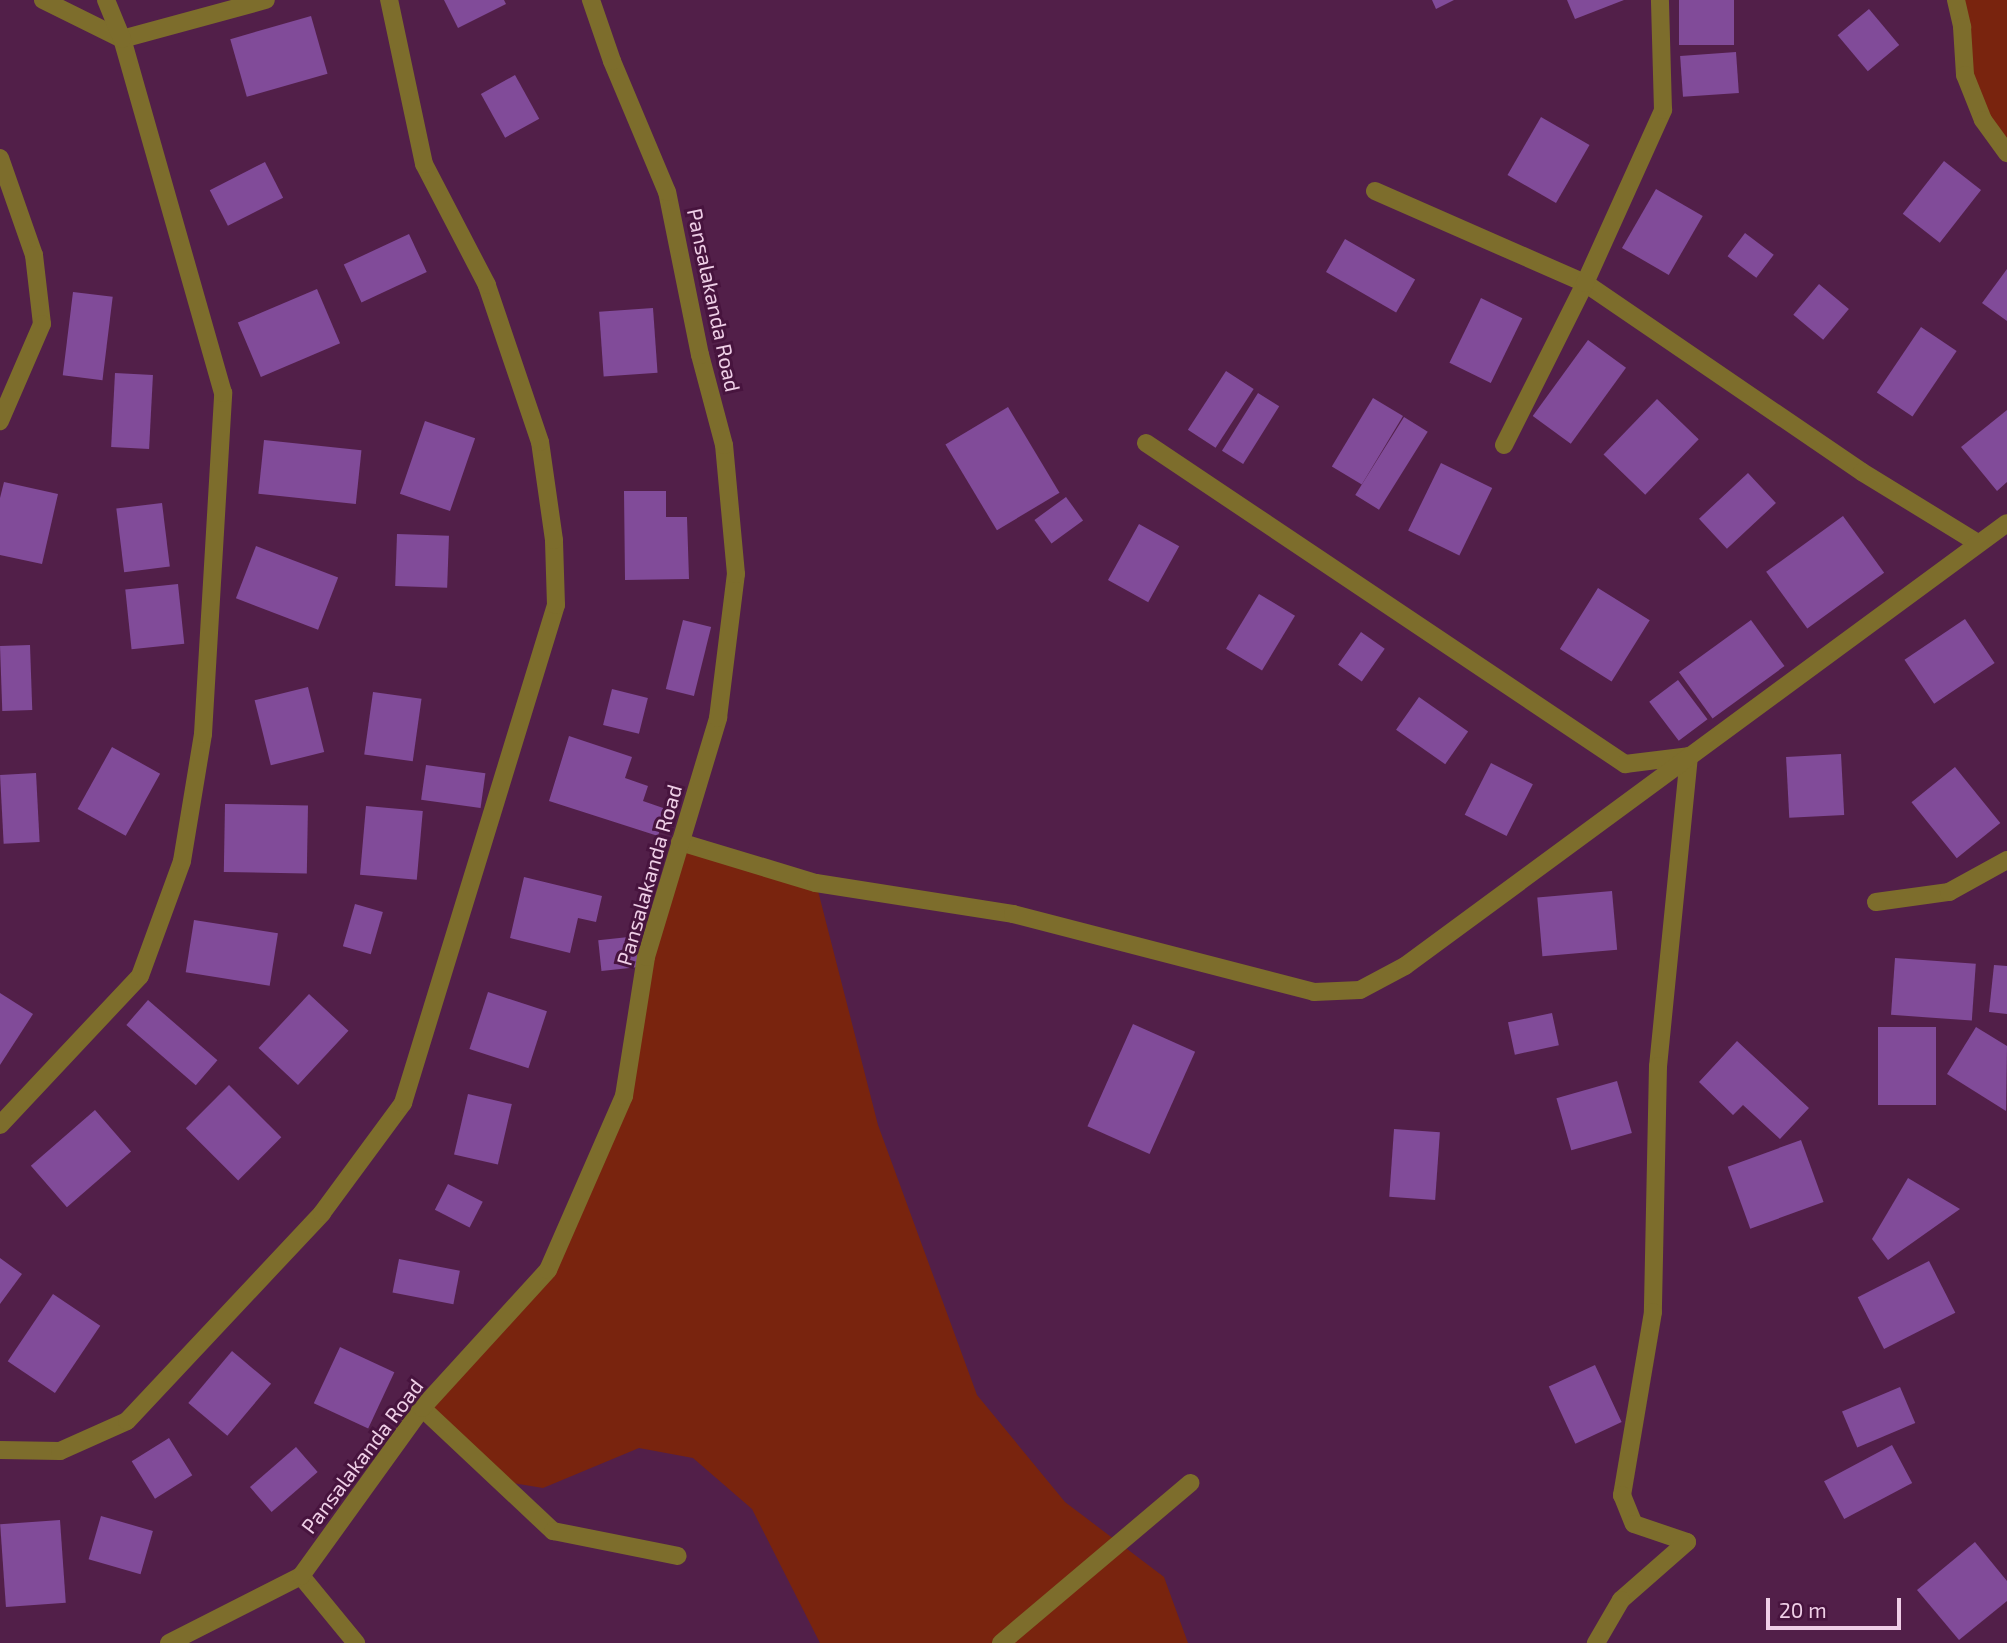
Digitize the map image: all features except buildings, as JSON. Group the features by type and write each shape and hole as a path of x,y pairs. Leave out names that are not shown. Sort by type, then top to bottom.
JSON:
{"street":[{"path":"43,0 122,40 266,0"},
{"path":"0,1125 140,976 182,861 203,733 223,393 122,40 106,0"},
{"path":"0,1450 60,1451 127,1421 322,1213 403,1103 556,605 554,540 540,442 486,285 424,164 389,0"},
{"name":"Pansalakanda Road","path":"169,1643 301,1576 422,1408 548,1270 624,1096 646,957 718,718 736,574 724,445 700,355 667,192 612,61 591,0"},
{"path":"1504,445 1585,283 1663,110 1660,0"},
{"path":"1956,0 1962,27 1965,75 1983,120 2007,153"},
{"path":"0,158 34,255 42,324 0,421"},
{"path":"1375,191 1585,283 1862,472 1978,543"},
{"path":"1146,443 1625,764 1689,756"},
{"path":"680,842 816,883 1013,914 1314,992 1360,990 1405,966 2007,523"},
{"path":"1596,1643 1620,1600 1687,1542 1634,1524 1622,1495 1653,1311 1658,1066 1689,756"},
{"path":"1876,902 1949,892 2007,860"},
{"path":"422,1408 553,1531 678,1556"},
{"path":"1001,1643 1190,1483"},
{"path":"301,1576 356,1643"}],"shaded area":[{"path":"1956,0 2007,0 2007,153 1983,120"},
{"path":"680,842 816,883 878,1125 977,1395 1065,1502 1164,1577 1188,1643 820,1643 752,1509 693,1458 639,1448 543,1488 500,1481 422,1408 548,1270 624,1096 646,957"}]}
